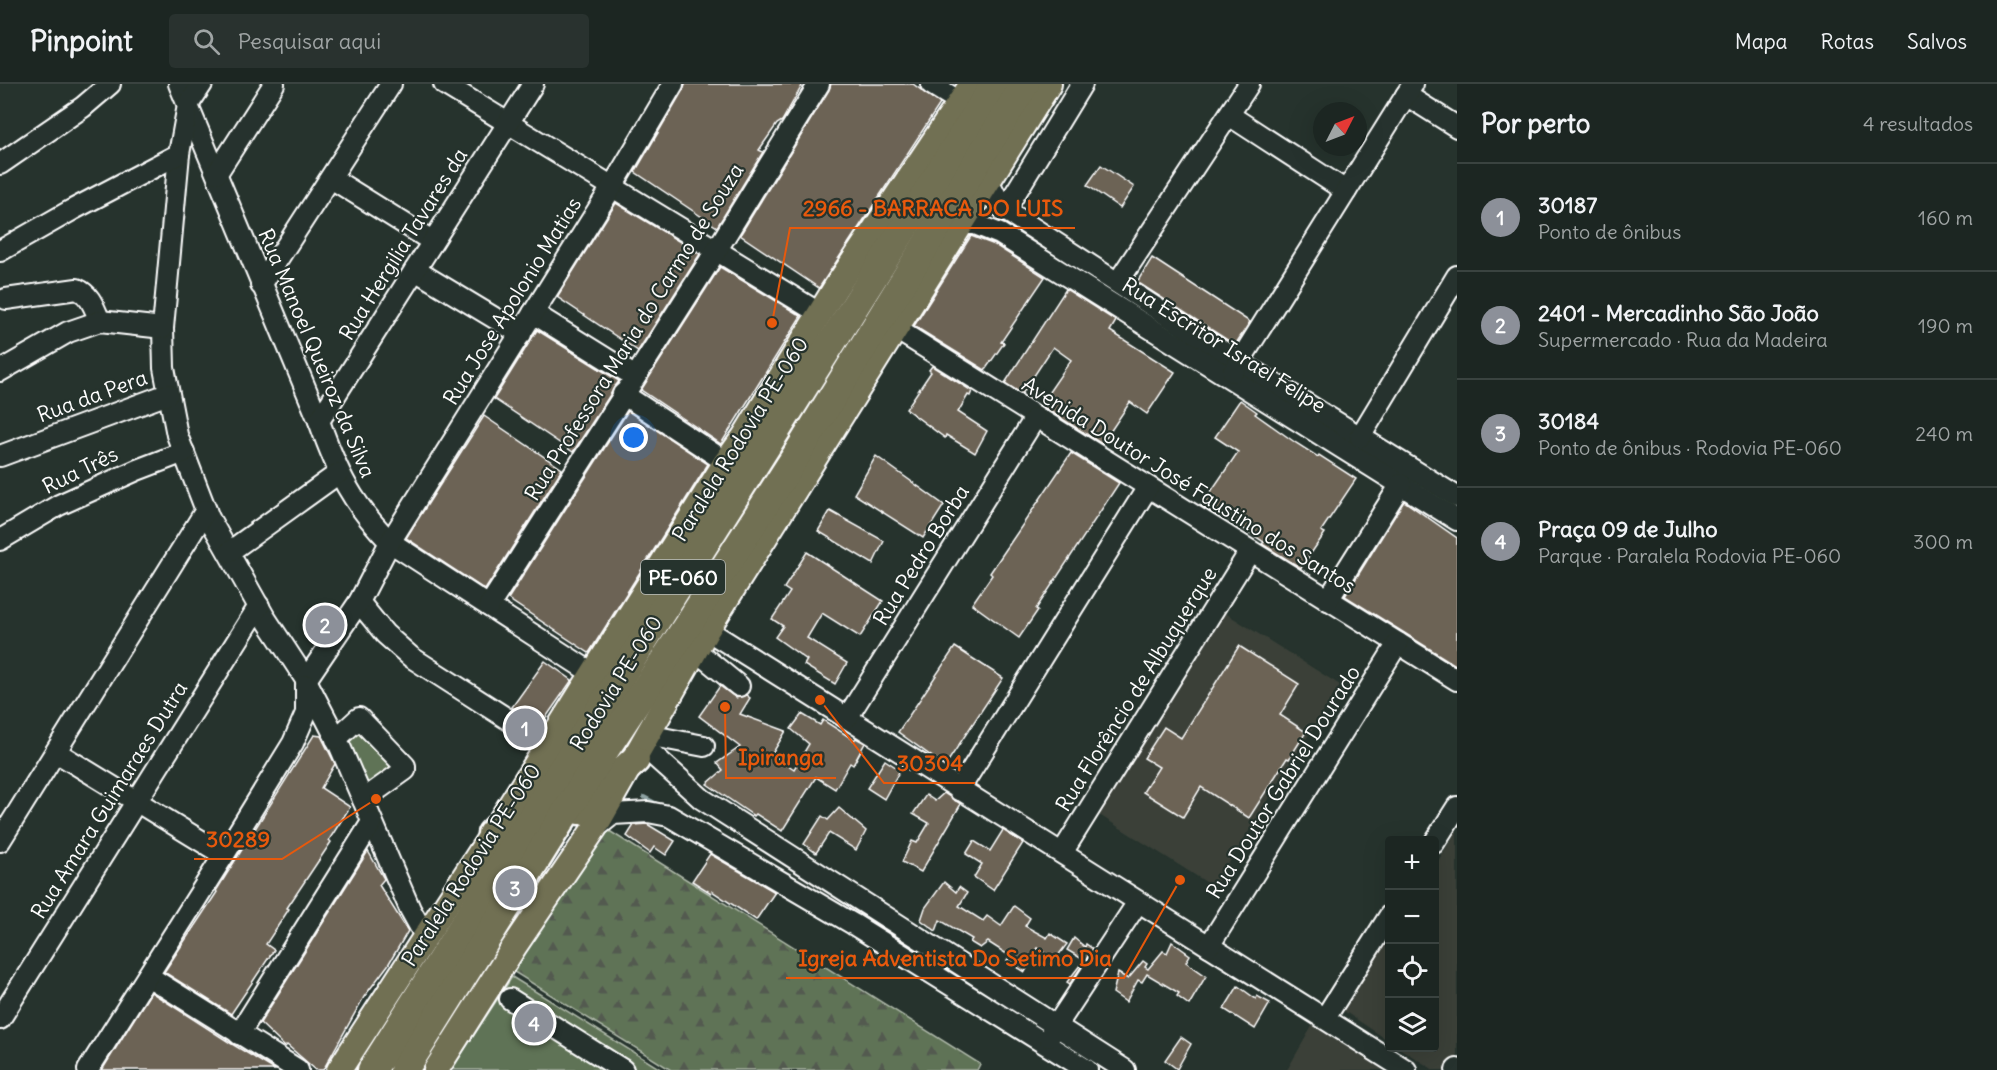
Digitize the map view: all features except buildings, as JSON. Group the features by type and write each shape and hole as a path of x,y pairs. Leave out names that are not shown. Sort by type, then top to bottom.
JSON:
{"highway":[{"name":"Rodovia PE-060","path":"372,1070 577,744 757,439 994,84"},
{"name":"Rodovia PE-060","path":"404,1070 606,748 689,623 800,467 1038,88"},
{"path":"492,834 577,744"},
{"path":"554,834 641,747"}],"main road":[{"name":"PE-060","path":"436,1070 514,947 594,829 800,467 896,329 987,180 1038,88"},
{"name":"Paralela Rodovia PE-060","path":"339,1070 492,834 726,462 757,439 819,313 961,92"},
{"path":"757,439 800,467"}],"street":[{"path":"0,164 83,106 110,84"},
{"name":"Rua Manoel Queiroz da Silva","path":"179,84 350,495 370,522 390,542 592,673"},
{"path":"202,84 188,105 178,160 163,328 162,344 168,394 177,435 206,510 259,606 306,680 333,734 424,936"},
{"path":"0,251 62,216 178,160 203,162 217,173 274,84"},
{"path":"261,285 391,84"},
{"path":"444,84 819,313"},
{"name":"Rua Hergilia Tavares da","path":"319,421 533,84"},
{"name":"Rua Jose Apolonio Matias","path":"306,680 359,602 390,542 612,187 673,84"},
{"name":"Rua Professora Maria do Carmo de Souza","path":"489,606 716,251 819,84"},
{"path":"931,84 961,92"},
{"path":"1005,210 1082,84"},
{"path":"1119,282 1249,84"},
{"path":"1038,88 1067,108"},
{"path":"1234,370 1409,90 1457,127"},
{"path":"1229,115 1346,191"},
{"path":"332,178 432,241"},
{"name":"Rua Escritor Israel Felipe","path":"987,180 1005,210 1119,282 1234,370 1457,520"},
{"name":"Rua Escritor Israel Felipe","path":"961,224 975,224 1000,234 1234,370 1360,437 1457,497"},
{"path":"415,270 521,334"},
{"path":"1360,437 1457,276"},
{"path":"6,298 77,289 84,292 91,300 100,321"},
{"path":"533,313 634,376"},
{"path":"0,371 68,332 100,321 163,328"},
{"name":"Avenida Doutor José Faustino dos Santos","path":"896,329 1457,680"},
{"name":"Rua da Pera","path":"0,456 168,394"},
{"path":"623,394 726,462"},
{"name":"Rua Pedro Borba","path":"846,718 1035,418"},
{"name":"Rua Três","path":"0,540 59,505 184,452"},
{"path":"229,552 339,473"},
{"path":"1328,600 1401,484"},
{"path":"959,790 1148,487"},
{"path":"0,841 206,510"},
{"name":"Rua Florêncio de Albuquerque","path":"1062,853 1250,551"},
{"path":"359,602 385,634 411,657 548,745"},
{"name":"Rua Amara Guimaraes Dutra","path":"0,1019 259,606"},
{"path":"708,630 1406,1070"},
{"name":"Rua Doutor Gabriel Dourado","path":"1209,946 1398,643"},
{"path":"695,650 739,686"},
{"path":"97,1067 148,976 293,743 306,713 306,680"},
{"path":"333,734 359,718 405,768 363,800"},
{"path":"293,743 309,732 322,728 333,734"},
{"path":"641,747 704,746"},
{"path":"641,747 702,799 1051,1035 1087,1070"},
{"path":"56,752 224,855"},
{"path":"1438,836 1457,807"},
{"path":"594,829 613,814 648,812 669,816 853,924 1051,1035 1125,1070"},
{"path":"239,1034 372,822"},
{"path":"1051,1035 1138,902"},
{"path":"1325,1018 1385,921"},
{"path":"148,976 298,1070"},
{"path":"510,999 623,1070"}],"shaded area":[{"path":"1219,609 1340,685 1214,887 1093,811"},
{"path":"1457,830 1457,1056 1448,1070 1434,1070 1405,1052 1439,1052 1439,859"},
{"path":"1385,944 1385,1038 1344,1011"},
{"path":"1314,1023 1390,1070 1287,1070"}],"green space":[{"path":"359,715 413,767 372,801 341,732"},
{"path":"603,827 980,1064 977,1070 671,1070 511,970"},
{"path":"512,977 662,1070 451,1070"}],"waterway":[{"path":"644,797 659,805"}],"place":[{"name":"2966 - BARRACA DO LUIS","path":"772,323"},
{"name":"2401 - Mercadinho São João","path":"325,625"},
{"name":"30304","path":"820,700"},
{"name":"Ipiranga","path":"725,707"},
{"name":"30187","path":"525,728"},
{"name":"30289","path":"376,799"},
{"name":"Igreja Adventista Do Setimo Dia","path":"1180,880"},
{"name":"30184","path":"515,888"},
{"name":"Praça 09 de Julho","path":"534,1023"}]}
